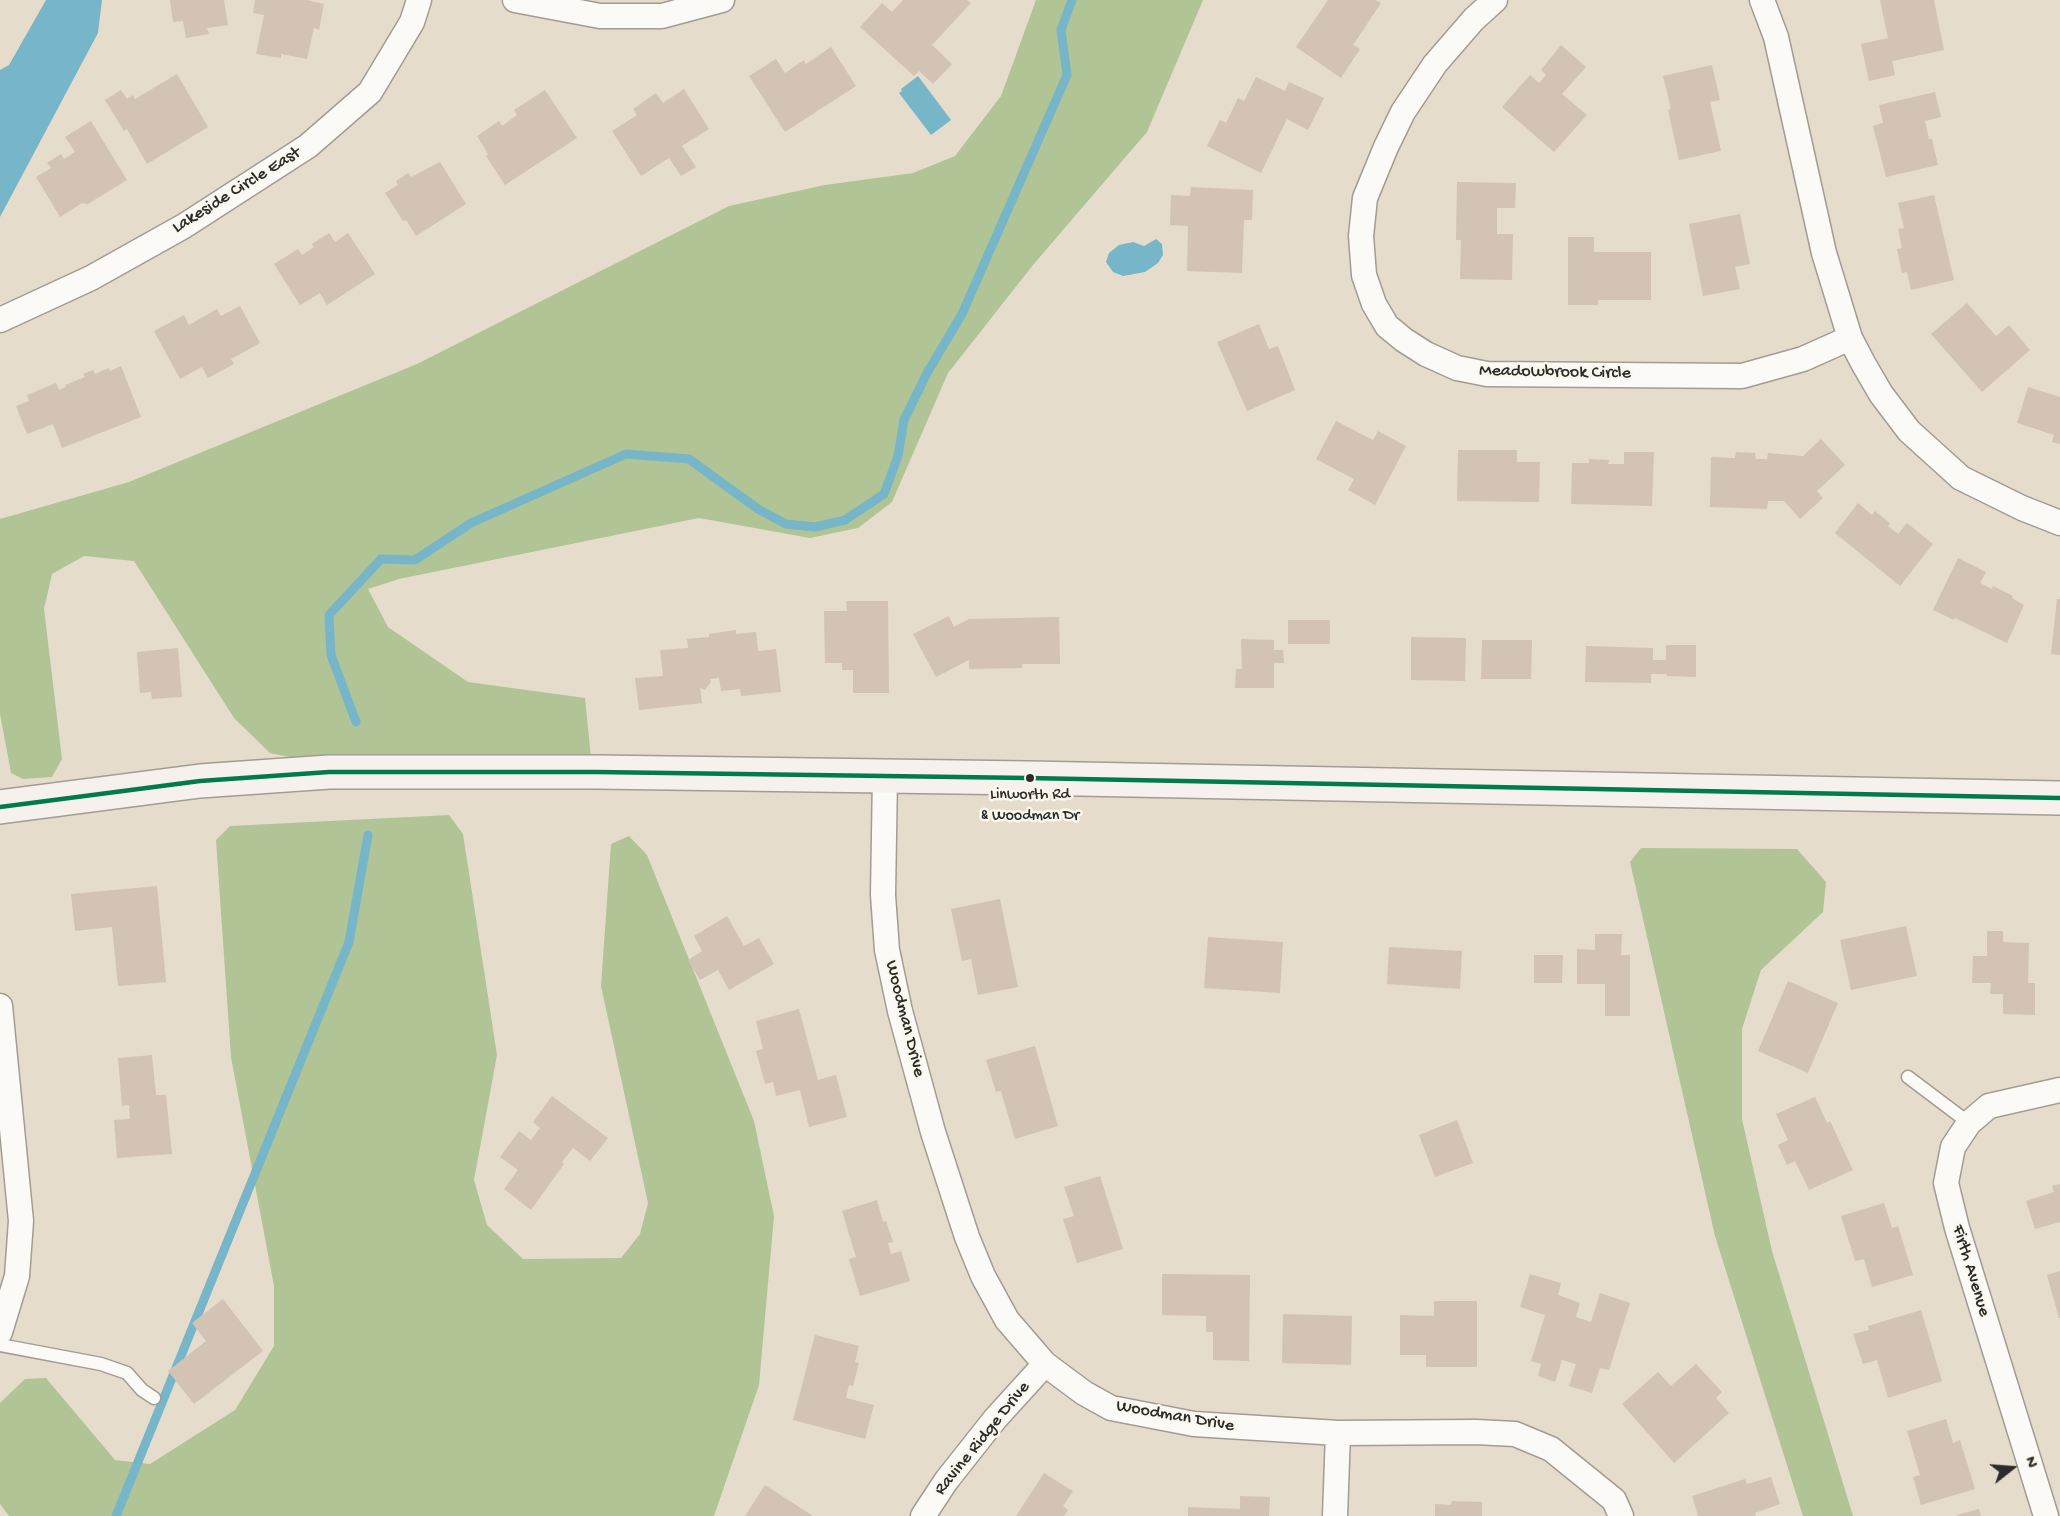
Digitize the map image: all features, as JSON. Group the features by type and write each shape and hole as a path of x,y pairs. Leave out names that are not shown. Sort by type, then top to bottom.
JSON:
{"main road":[{"path":"0,807 200,781 329,772 604,772 885,776 2060,798"}],"street":[{"name":"Lakeside Circle East","path":"0,320 91,278 174,232 308,146 370,92 412,22 419,0"},
{"path":"515,0 600,16 662,16 722,0"},
{"name":"Meadowbrook Circle","path":"1495,0 1474,19 1435,64 1403,112 1365,198 1361,236 1364,275 1374,304 1388,326 1426,354 1457,368 1487,374 1742,375 1803,359 1850,338"},
{"path":"1762,0 1776,37 1824,253 1850,338 1881,394 1909,431 1961,478 2022,508 2060,523"},
{"name":"Woodman Drive","path":"885,776 883,884 887,950 909,1044 933,1132 967,1237 983,1276 1007,1320 1045,1364 1084,1393 1111,1408 1194,1424 1338,1433 1515,1434 1551,1449 1614,1500 1621,1516"},
{"path":"0,1006 21,1221 17,1276 0,1332"},
{"name":"Firth Avenue","path":"2046,1516 1957,1228 1946,1183 1953,1147 1969,1123 1989,1106 2060,1090"},
{"name":"Ravine Ridge Drive","path":"923,1516 960,1463 995,1419 1045,1364"},
{"path":"1335,1516 1338,1433"}],"lane":[{"path":"1908,1077 1969,1123"},
{"path":"0,1345 102,1364 127,1373 142,1390 154,1398"}],"green space":[{"path":"1036,0 1203,0 1147,132 1033,265 948,373 892,502 858,528 810,538 699,518 399,579 368,589 388,627 468,682 585,698 591,758 294,758 270,753 234,718 134,561 84,556 52,574 44,609 62,759 52,777 23,779 11,773 0,714 0,519 129,482 417,364 729,206 825,185 913,173 955,156 1001,96"},
{"path":"449,815 463,834 497,1055 474,1180 487,1225 523,1259 621,1258 640,1234 648,1203 601,986 611,844 629,836 647,855 754,1121 774,1216 759,1385 714,1516 9,1516 0,1504 0,1403 25,1379 46,1378 115,1460 150,1464 235,1410 274,1346 274,1286 231,1057 216,840 230,826"},
{"path":"1641,848 1797,849 1826,882 1823,912 1761,970 1742,1029 1742,1119 1772,1251 1853,1516 1803,1516 1715,1236 1630,862"}],"water":[{"path":"46,0 102,0 98,33 0,217 0,70 9,65"},
{"path":"918,76 951,120 931,135 899,93"},
{"path":"1156,239 1162,244 1163,255 1158,263 1145,272 1123,276 1113,272 1106,262 1109,253 1119,245 1133,242 1144,246"}],"building":[{"path":"170,0 224,0 228,25 207,28 209,34 186,38 183,21 173,22"},
{"path":"255,0 307,0 324,4 319,30 314,28 307,59 281,54 281,58 256,54 264,15 253,13"},
{"path":"903,0 967,0 971,3 932,45 952,64 933,84 919,71 914,76 860,27 882,3 892,12"},
{"path":"1328,0 1376,0 1381,3 1353,45 1360,49 1341,78 1296,47"},
{"path":"1880,0 1934,0 1944,50 1892,61 1895,75 1869,81 1861,44 1888,38"},
{"path":"1561,45 1586,67 1562,94 1587,115 1554,152 1502,107 1530,75 1539,83 1546,75 1541,70"},
{"path":"831,47 856,86 785,132 749,76 776,59 785,73 804,60 806,64"},
{"path":"1712,65 1720,100 1710,102 1721,151 1679,160 1663,76"},
{"path":"177,74 208,127 147,164 127,129 124,131 105,100 121,90 127,99 133,95 135,99"},
{"path":"1256,77 1285,91 1289,82 1324,98 1308,130 1287,119 1261,173 1207,146 1220,120 1226,123 1238,98 1244,101"},
{"path":"684,89 709,129 682,146 696,167 681,176 669,158 641,176 612,131 637,115 633,109 656,93 663,103"},
{"path":"545,90 577,138 505,185 486,156 488,154 477,136 499,121 502,126 517,115 514,110"},
{"path":"1935,92 1941,117 1925,121 1938,165 1886,177 1873,126 1883,123 1879,105"},
{"path":"91,121 127,180 88,204 82,203 60,217 36,177 51,168 47,163 61,154 64,159 75,152 65,137"},
{"path":"440,162 466,204 416,236 385,193 398,185 396,181 408,173 411,177"},
{"path":"1457,182 1516,183 1515,208 1497,208 1497,234 1513,234 1512,280 1460,279 1461,240 1456,240"},
{"path":"1191,187 1253,190 1252,220 1244,220 1242,273 1187,271 1188,226 1170,225 1171,195 1190,196"},
{"path":"1934,195 1954,280 1911,290 1907,272 1902,273 1897,249 1902,248 1898,229 1904,228 1898,203"},
{"path":"1740,214 1750,264 1735,267 1740,289 1703,296 1689,224"},
{"path":"329,233 335,242 348,233 375,274 327,305 320,293 300,305 274,264 298,249 302,255 314,247 312,244"},
{"path":"1568,237 1594,237 1594,252 1651,252 1651,300 1598,300 1598,305 1568,305"},
{"path":"1967,303 1996,336 2009,325 2030,350 1982,392 1931,334"},
{"path":"240,306 260,343 231,359 234,364 208,378 202,367 180,379 154,331 184,315 189,325 217,309 221,316"},
{"path":"1259,324 1269,349 1278,346 1295,390 1247,411 1217,342"},
{"path":"121,366 141,417 62,448 53,424 27,434 16,406 29,401 27,395 56,383 59,390 85,377 83,374 93,370 95,374"},
{"path":"2028,387 2060,397 2060,444 2052,442 2054,435 2017,423"},
{"path":"1336,421 1373,440 1378,431 1406,446 1375,505 1348,490 1354,479 1316,459"},
{"path":"1821,439 1845,465 1817,491 1823,498 1800,519 1784,501 1768,501 1767,509 1710,507 1711,457 1735,458 1736,452 1755,453 1756,459 1767,459 1768,453 1803,456"},
{"path":"1458,450 1517,450 1517,462 1540,462 1539,502 1457,501"},
{"path":"1624,452 1654,452 1652,506 1571,504 1572,463 1589,463 1589,459 1609,460 1608,464 1624,464"},
{"path":"1858,503 1872,515 1875,511 1890,523 1888,526 1898,534 1907,523 1933,544 1900,586 1835,533"},
{"path":"1958,558 1986,572 1980,583 1992,589 1993,586 2013,596 2012,598 2024,605 2007,643 1933,610"},
{"path":"2057,599 2060,599 2060,655 2051,654"},
{"path":"846,601 888,601 889,693 853,693 853,670 842,670 842,663 825,663 824,611 847,611"},
{"path":"949,616 954,627 969,619 1059,617 1060,664 1022,664 1022,668 969,669 969,660 936,677 913,634"},
{"path":"1288,620 1330,620 1330,644 1288,644"},
{"path":"736,630 736,634 756,632 758,651 776,649 781,692 741,696 740,689 721,691 719,678 710,679 711,682 705,690 700,688 702,703 639,710 635,678 663,676 660,650 688,648 687,639 709,637 709,634"},
{"path":"1411,637 1466,638 1465,681 1411,680"},
{"path":"1241,639 1274,640 1274,650 1283,650 1284,663 1274,663 1274,688 1235,688 1236,669 1242,669"},
{"path":"1482,640 1532,640 1531,679 1481,679"},
{"path":"1666,645 1696,645 1696,677 1651,674 1651,683 1585,682 1586,646 1653,648 1653,660 1666,660"},
{"path":"178,648 182,697 152,699 151,692 140,693 137,652"},
{"path":"157,886 166,982 118,986 112,927 75,931 71,894"},
{"path":"1000,899 1018,987 978,995 971,959 962,961 951,909"},
{"path":"727,916 744,946 759,938 774,964 729,990 718,970 700,980 688,960 702,951 694,936"},
{"path":"1906,926 1917,976 1851,990 1840,940"},
{"path":"1987,931 2003,931 2003,942 2029,943 2028,983 2035,983 2035,1015 2003,1014 2003,994 1990,994 1991,983 1972,983 1973,956 1987,956"},
{"path":"1595,934 1622,934 1621,955 1630,955 1630,1016 1605,1016 1605,984 1577,984 1577,949 1595,950"},
{"path":"1208,937 1283,942 1280,993 1204,988"},
{"path":"1389,947 1462,951 1460,989 1387,984"},
{"path":"1534,955 1563,955 1562,983 1534,983"},
{"path":"1788,981 1838,1003 1808,1073 1758,1051"},
{"path":"799,1009 818,1080 836,1075 847,1117 809,1127 800,1090 776,1096 773,1082 765,1084 756,1051 763,1049 756,1021"},
{"path":"1035,1046 1058,1126 1015,1139 1001,1091 996,1092 986,1060"},
{"path":"152,1055 156,1095 166,1095 172,1154 117,1158 114,1120 130,1119 129,1105 122,1106 118,1058"},
{"path":"552,1096 608,1138 590,1161 573,1148 531,1210 504,1189 518,1170 500,1157 519,1131 531,1140 540,1128 533,1122"},
{"path":"1815,1097 1827,1123 1830,1121 1853,1170 1809,1190 1795,1161 1787,1165 1778,1145 1788,1140 1776,1114"},
{"path":"1457,1120 1473,1163 1435,1177 1419,1135"},
{"path":"1100,1176 1123,1249 1077,1263 1063,1219 1074,1216 1064,1187"},
{"path":"2060,1184 2060,1222 2035,1229 2026,1201 2054,1192 2052,1186"},
{"path":"877,1200 883,1222 886,1221 893,1242 888,1243 891,1254 901,1251 910,1281 860,1296 849,1259 856,1257 842,1211"},
{"path":"1884,1203 1892,1228 1898,1226 1913,1275 1872,1287 1864,1259 1855,1261 1841,1216"},
{"path":"2060,1271 2060,1318 2059,1318 2047,1275"},
{"path":"1162,1274 1250,1275 1249,1361 1213,1360 1213,1332 1206,1332 1206,1316 1162,1315"},
{"path":"1530,1274 1561,1283 1558,1295 1580,1303 1576,1317 1591,1322 1600,1293 1630,1303 1609,1370 1600,1368 1592,1393 1569,1386 1576,1364 1562,1360 1555,1382 1538,1376 1541,1364 1531,1361 1545,1315 1520,1307"},
{"path":"223,1299 263,1351 194,1404 168,1371 206,1341 192,1323"},
{"path":"1434,1301 1477,1301 1477,1367 1426,1367 1426,1355 1400,1355 1400,1315 1434,1316"},
{"path":"1921,1310 1942,1381 1888,1398 1877,1360 1863,1364 1853,1334 1869,1330 1868,1326"},
{"path":"1283,1314 1352,1316 1351,1365 1282,1363"},
{"path":"815,1335 859,1346 855,1362 859,1363 853,1386 849,1385 846,1398 874,1405 865,1439 793,1420"},
{"path":"1696,1364 1722,1392 1716,1398 1729,1413 1674,1463 1622,1404 1658,1372 1671,1386"},
{"path":"1946,1419 1953,1443 1960,1440 1975,1489 1921,1505 1913,1477 1920,1475 1907,1431"},
{"path":"1044,1473 1073,1491 1063,1506 1068,1510 1064,1516 1016,1516"},
{"path":"1771,1477 1780,1504 1755,1513 1756,1516 1698,1516 1692,1496 1745,1479 1747,1484"},
{"path":"765,1485 813,1516 745,1516"},
{"path":"1240,1496 1270,1497 1269,1516 1188,1516 1188,1507 1240,1509"},
{"path":"1452,1501 1482,1502 1482,1516 1435,1516 1435,1504 1451,1505"},
{"path":"1979,1509 1981,1516 1957,1516 1957,1515"}],"waterway":[{"path":"356,722 331,655 329,615 381,559 415,560 471,523 626,454 689,459 758,509 786,524 815,527 845,520 884,494 898,456 904,420 927,373 962,314 1067,75 1061,30 1072,0"},
{"path":"116,1516 349,942 368,835"}],"transit line":[{"path":"0,807 200,781 329,772 597,772 1028,778 2060,798"}],"place":[{"name":"Linworth Rd & Woodman Dr","path":"1030,778"}]}
